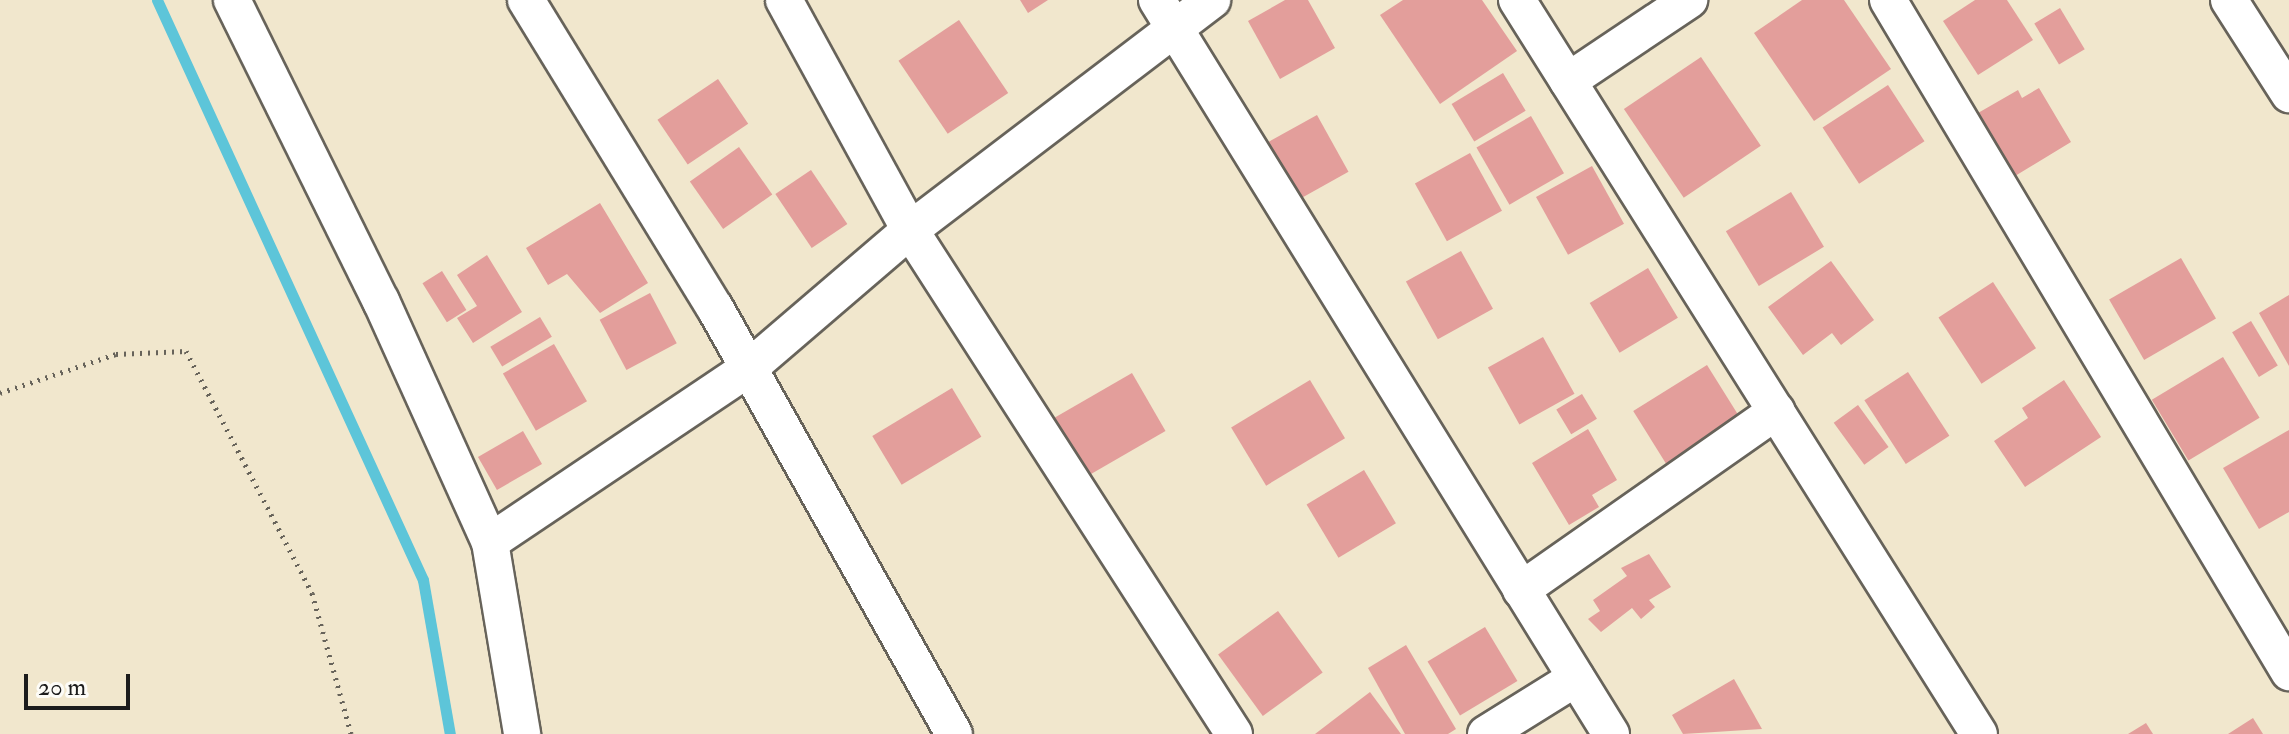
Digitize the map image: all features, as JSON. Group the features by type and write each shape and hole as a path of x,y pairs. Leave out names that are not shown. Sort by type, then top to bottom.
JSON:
{"street":[{"path":"232,0 381,301 490,542 522,734"},
{"path":"526,0 749,368 954,734"},
{"path":"784,0 910,230 1234,734"},
{"path":"490,542 749,368 1166,14 1212,0"},
{"path":"1517,0 1979,734"},
{"path":"1568,81 1689,0"},
{"path":"1888,0 2289,672"},
{"path":"2229,0 2289,94"},
{"path":"1166,14 1611,734"},
{"path":"1521,590 1777,411"},
{"path":"1486,734 1576,678"}],"path":[{"path":"0,393 116,354 186,351 312,593 351,734"}],"building":[{"path":"1020,0 1048,0 1028,13"},
{"path":"1285,0 1308,0 1335,48 1280,79 1248,21"},
{"path":"1403,0 1482,0 1517,51 1440,104 1380,15"},
{"path":"1802,0 1844,0 1891,69 1814,121 1754,33"},
{"path":"1975,0 2007,0 2033,40 1978,75 1943,21"},
{"path":"2060,8 2085,49 2059,65 2034,23"},
{"path":"959,20 1008,93 948,134 898,61"},
{"path":"1701,57 1761,146 1684,198 1624,109"},
{"path":"1503,73 1526,111 1474,142 1452,104"},
{"path":"718,79 748,124 688,165 657,120"},
{"path":"1888,85 1924,141 1859,184 1823,127"},
{"path":"2039,88 2071,142 2015,176 1978,113 2018,90 2022,98"},
{"path":"1317,115 1349,172 1293,203 1261,146"},
{"path":"1531,116 1564,173 1509,205 1476,148"},
{"path":"739,147 772,195 723,229 690,181"},
{"path":"1470,153 1502,211 1447,241 1415,184"},
{"path":"1592,166 1624,224 1568,255 1536,197"},
{"path":"811,170 847,224 812,248 775,194"},
{"path":"1791,192 1824,247 1759,286 1726,231"},
{"path":"600,203 648,283 600,313 567,274 548,285 526,248"},
{"path":"1461,251 1493,309 1438,339 1406,282"},
{"path":"487,255 522,312 473,343 457,318 477,306 457,275"},
{"path":"2181,258 2216,319 2144,360 2109,300"},
{"path":"1831,261 1874,320 1841,345 1832,333 1803,355 1768,307"},
{"path":"1648,268 1678,318 1620,353 1590,303"},
{"path":"442,271 466,310 447,322 422,283"},
{"path":"1993,282 2036,348 1982,384 1938,317"},
{"path":"650,293 677,343 626,370 600,320"},
{"path":"2289,295 2289,366 2259,313"},
{"path":"540,317 552,337 502,367 490,347"},
{"path":"2251,321 2278,366 2259,377 2232,332"},
{"path":"1543,337 1575,394 1519,424 1488,368"},
{"path":"554,344 587,401 536,431 503,374"},
{"path":"2223,357 2260,418 2188,461 2152,400"},
{"path":"1707,365 1740,418 1666,464 1633,411"},
{"path":"1908,372 1949,436 1906,464 1864,400"},
{"path":"1132,373 1166,431 1085,478 1051,420"},
{"path":"1310,380 1345,438 1266,486 1231,427"},
{"path":"2064,380 2101,437 2025,487 1994,441 2028,418 2022,408"},
{"path":"952,388 981,437 902,485 872,436"},
{"path":"1582,394 1597,419 1571,434 1556,409"},
{"path":"1858,405 1889,447 1864,465 1834,423"},
{"path":"1588,429 1617,480 1592,495 1599,507 1569,525 1532,463"},
{"path":"2289,430 2289,512 2259,529 2223,468"},
{"path":"523,431 542,464 497,490 478,457"},
{"path":"1364,470 1396,523 1339,558 1307,505"},
{"path":"1649,554 1671,587 1649,600 1655,607 1641,619 1632,608 1601,632 1588,619 1600,611 1593,600 1627,576 1621,568"},
{"path":"1278,611 1323,672 1263,716 1218,654"},
{"path":"1485,627 1517,681 1460,716 1428,662"},
{"path":"1406,645 1456,729 1448,734 1405,734 1368,668"},
{"path":"1734,679 1762,729 1683,734 1672,715"},
{"path":"1370,692 1401,734 1315,734"},
{"path":"2253,718 2263,734 2228,734"},
{"path":"2146,723 2153,734 2128,734"}],"waterway":[{"path":"157,0 423,580 450,734"}]}
